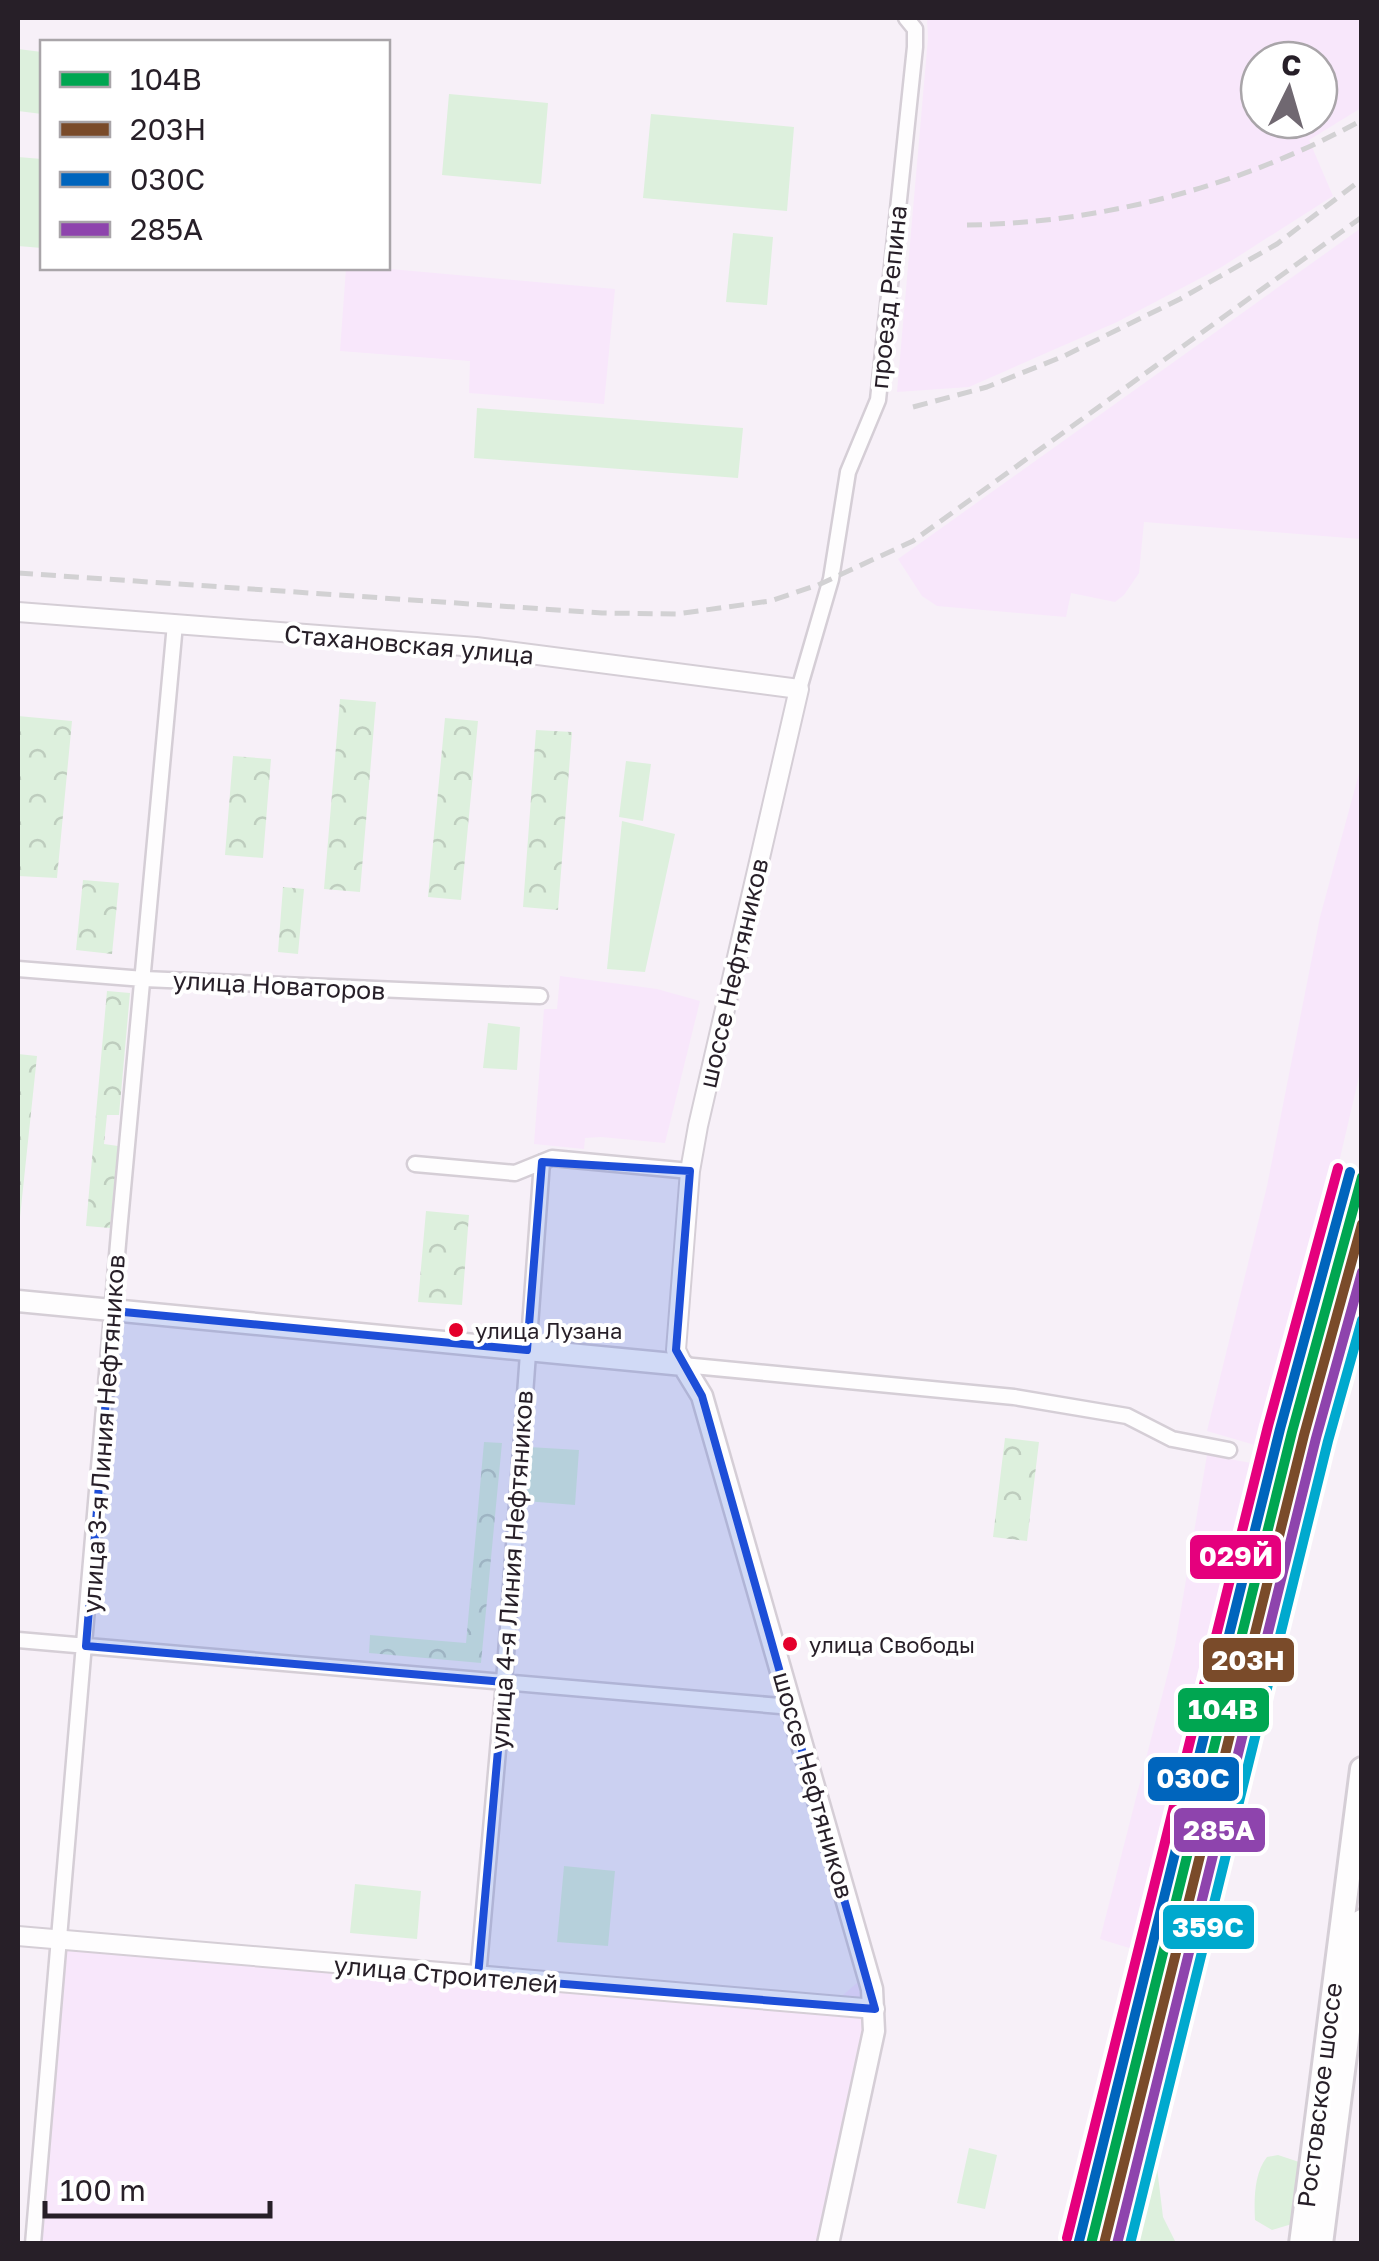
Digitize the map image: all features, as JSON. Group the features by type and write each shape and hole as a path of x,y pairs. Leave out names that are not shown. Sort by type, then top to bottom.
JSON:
{"main road":[{"path":"18,1300 683,1365"},
{"name":"шоссе Нефтяников","path":"683,1365 702,1396 872,1989 874,2030 828,2244"},
{"name":"Ростовское шоссе","path":"1301,2244 1353,1896 1362,1769"},
{"name":"Ростовское шоссе","path":"1321,2244 1362,1921"}],"street":[{"name":"проезд Репина","path":"800,689 832,579 848,472 878,400 914,47 914,29 906,18"},
{"name":"Стахановская улица","path":"18,612 476,647 800,689"},
{"name":"улица 3-я Линия Нефтяников","path":"33,2244 176,624"},
{"name":"шоссе Нефтяников","path":"683,1365 676,1350 690,1171 703,1098 800,689"},
{"name":"улица Новаторов","path":"18,969 144,980 540,996"},
{"path":"416,1164 515,1173 552,1158 690,1171"},
{"name":"улица 4-я Линия Нефтяников","path":"478,1977 542,1162"},
{"path":"683,1365 1014,1397 1127,1416 1172,1439 1229,1450"},
{"path":"18,1640 792,1707"},
{"name":"улица Строителей","path":"18,1936 875,2009"}],"highlighted area":[{"path":"542,1162 690,1171 676,1350 702,1396 875,2009 478,1977 504,1682 86,1646 113,1311 527,1350"}],"shaded area":[{"path":"927,18 1361,18 1361,108 1339,122 1339,40 1239,40 1239,140 1309,140 1333,196 1220,268 1117,322 969,387 897,392"},
{"path":"1361,228 1361,539 1144,522 1139,573 1115,602 1071,593 1066,617 937,606 922,596 898,559"},
{"path":"390,269 615,289 604,404 469,393 470,361 340,351 346,270"},
{"path":"1361,766 1361,1068 1265,1448 1207,1431 1267,1186 1320,917"},
{"path":"560,976 657,989 700,1001 665,1143 601,1137 585,1138 584,1149 534,1144 544,1009 557,1009"},
{"path":"1207,1455 1257,1464 1147,1894 1145,1905 1150,1907 1139,1951 1100,1939 1175,1645"},
{"path":"54,1932 835,2002 858,1982 864,2013 862,2044 817,2243 24,2244"}],"green space":[{"path":"18,49 40,52 40,114 18,111"},
{"path":"449,94 548,103 541,184 442,175"},
{"path":"651,114 794,127 787,211 643,198"},
{"path":"18,157 40,159 40,248 18,246"},
{"path":"733,233 773,237 767,305 726,302"},
{"path":"477,408 743,428 738,478 474,458"},
{"path":"340,699 376,702 360,892 324,889"},
{"path":"18,716 72,721 57,878 18,876"},
{"path":"445,718 478,721 461,900 428,897"},
{"path":"536,730 572,732 558,910 523,907"},
{"path":"233,756 271,759 263,858 225,855"},
{"path":"626,761 651,764 643,821 619,817"},
{"path":"622,821 675,834 645,972 607,969"},
{"path":"83,880 119,883 112,954 76,950"},
{"path":"283,887 304,889 298,954 278,952"},
{"path":"107,991 130,993 119,1115 107,1115 104,1144 118,1146 110,1228 86,1226"},
{"path":"488,1023 520,1027 517,1070 483,1068"},
{"path":"18,1054 37,1056 20,1217 18,1217"},
{"path":"426,1211 469,1215 462,1305 418,1302"},
{"path":"1005,1438 1039,1442 1027,1541 993,1537"},
{"path":"484,1442 502,1443 481,1663 369,1653 370,1635 466,1643"},
{"path":"529,1447 579,1450 575,1505 525,1501"},
{"path":"564,1866 615,1871 608,1946 557,1942"},
{"path":"355,1884 421,1891 417,1939 350,1933"},
{"path":"1154,2143 1163,2217 1176,2243 1128,2243"},
{"path":"969,2148 997,2155 985,2209 957,2203"},
{"path":"1278,2155 1299,2162 1292,2224 1272,2230 1255,2220 1255,2195 1263,2163 1267,2157"}],"railway":[{"path":"967,225 1069,217 1170,197 1269,164 1362,120"},
{"path":"913,407 987,387 1064,356 1180,299 1277,244 1362,179"},
{"path":"18,573 602,613 677,614 770,601 818,585 913,541 1362,217"}],"transit line":[{"name":"029Й","path":"1067,2238 1268,1426 1338,1168"},
{"name":"030C","path":"1079,2241 1280,1429 1350,1172"},
{"name":"104В","path":"1091,2244 1292,1432 1362,1177"},
{"name":"203Н","path":"1104,2244 1304,1435 1362,1224"},
{"name":"285А","path":"1117,2244 1316,1438 1362,1272"},
{"name":"359С","path":"1130,2244 1328,1441 1362,1320"}],"place":[{"name":"улица Лузана","path":"456,1330"},
{"name":"улица Свободы","path":"790,1644"}]}
